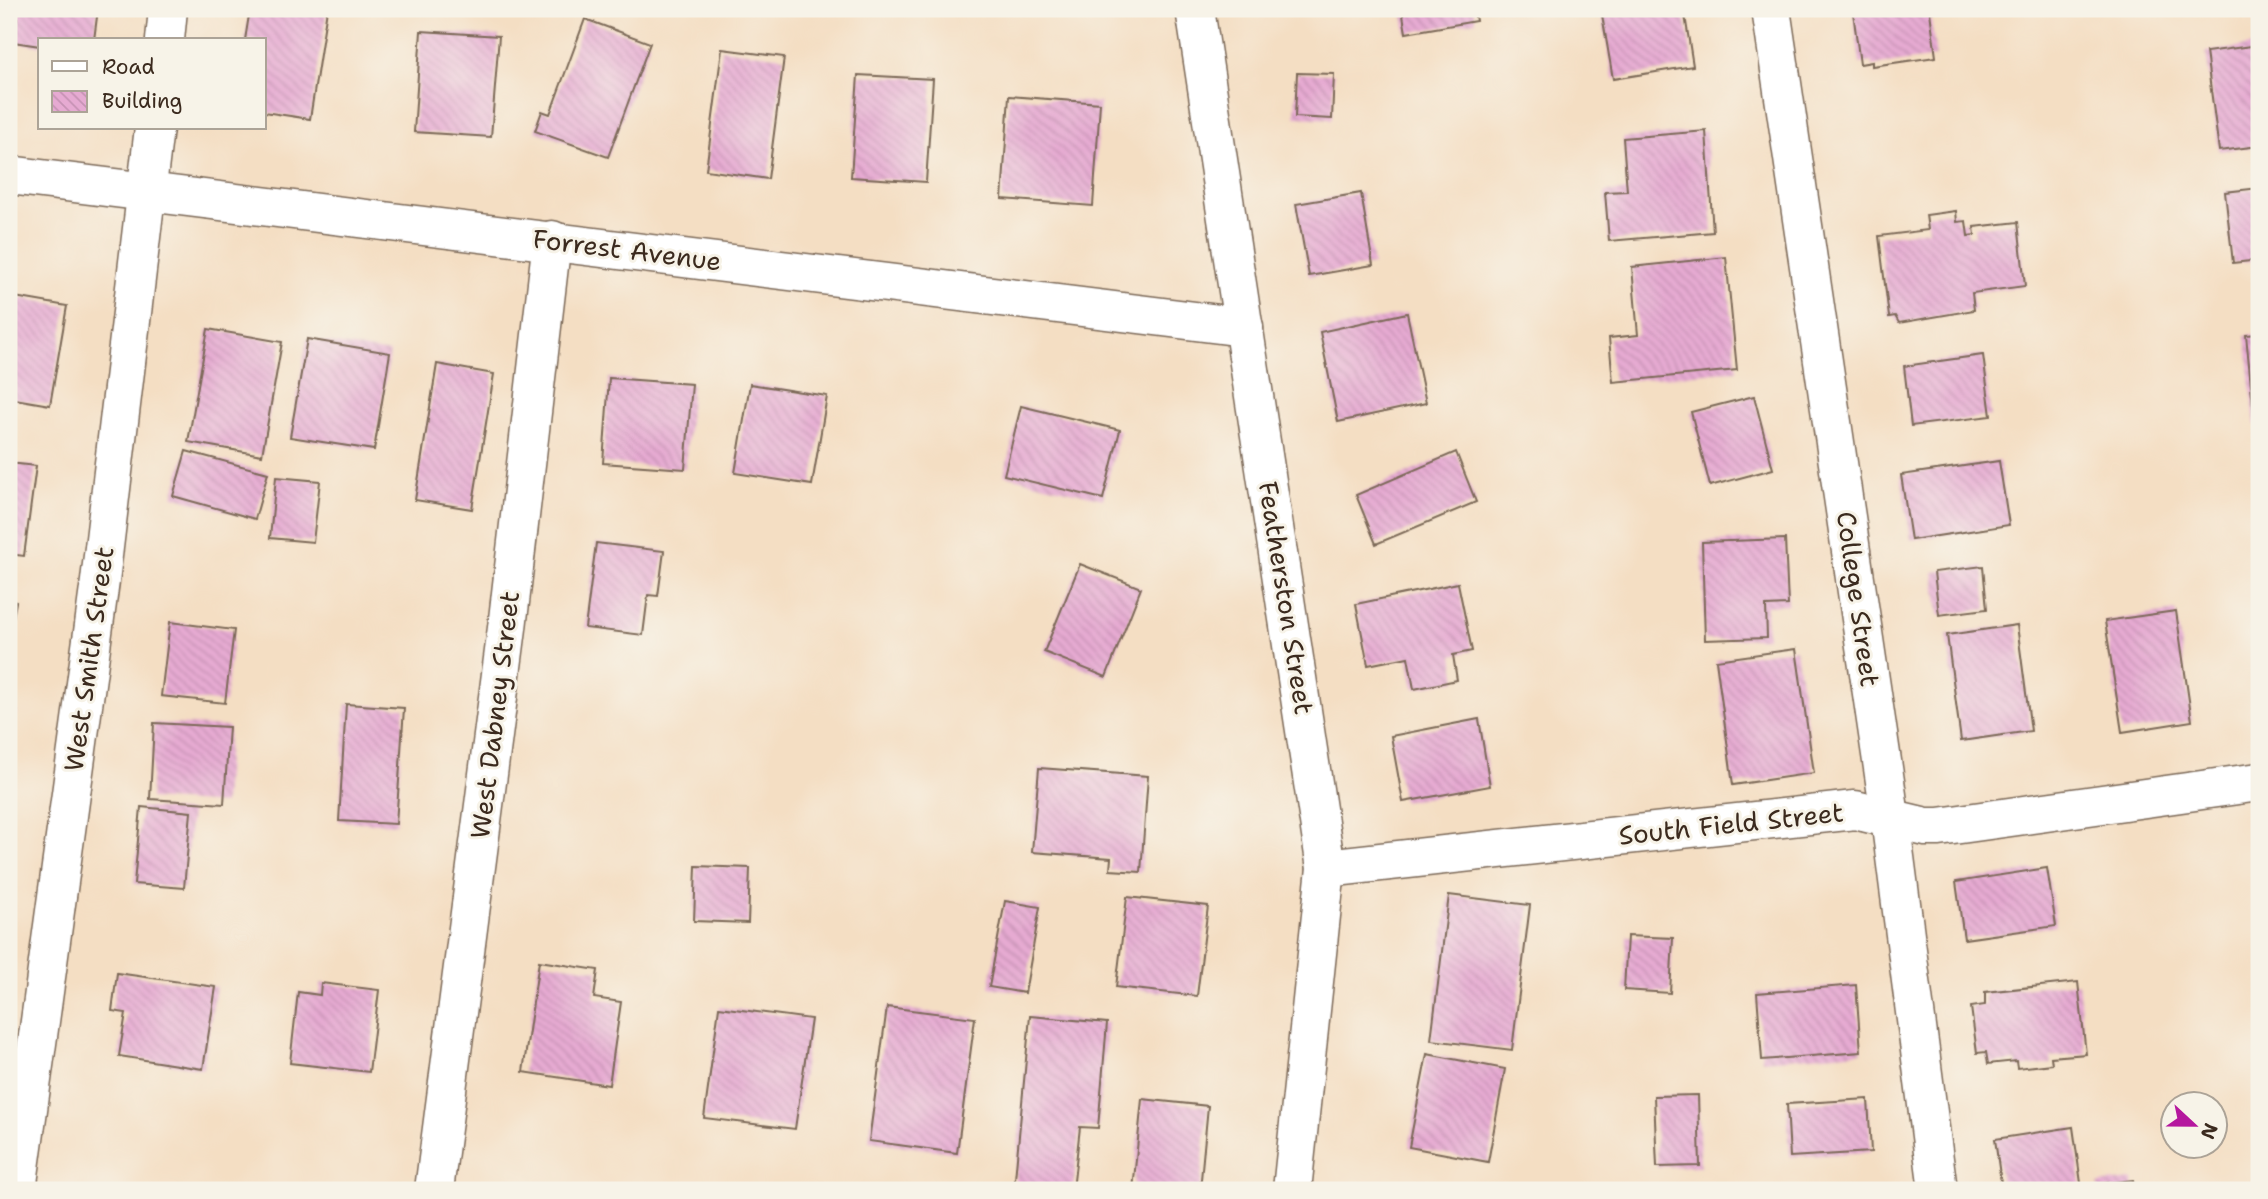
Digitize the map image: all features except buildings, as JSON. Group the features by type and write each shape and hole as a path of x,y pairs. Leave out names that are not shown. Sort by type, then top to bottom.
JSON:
{"street":[{"path":"164,38 168,9"},
{"name":"Featherston Street","path":"1195,9 1326,868 1292,1190"},
{"name":"College Street","path":"1771,9 1890,818 1938,1190"},
{"name":"West Smith Street","path":"17,1190 98,594 154,130"},
{"name":"Forrest Avenue","path":"9,175 1244,327"},
{"name":"West Dabney Street","path":"434,1190 507,628 552,240"},
{"name":"South Field Street","path":"1326,868 1855,810 1926,827 1938,827 2259,782"}]}
